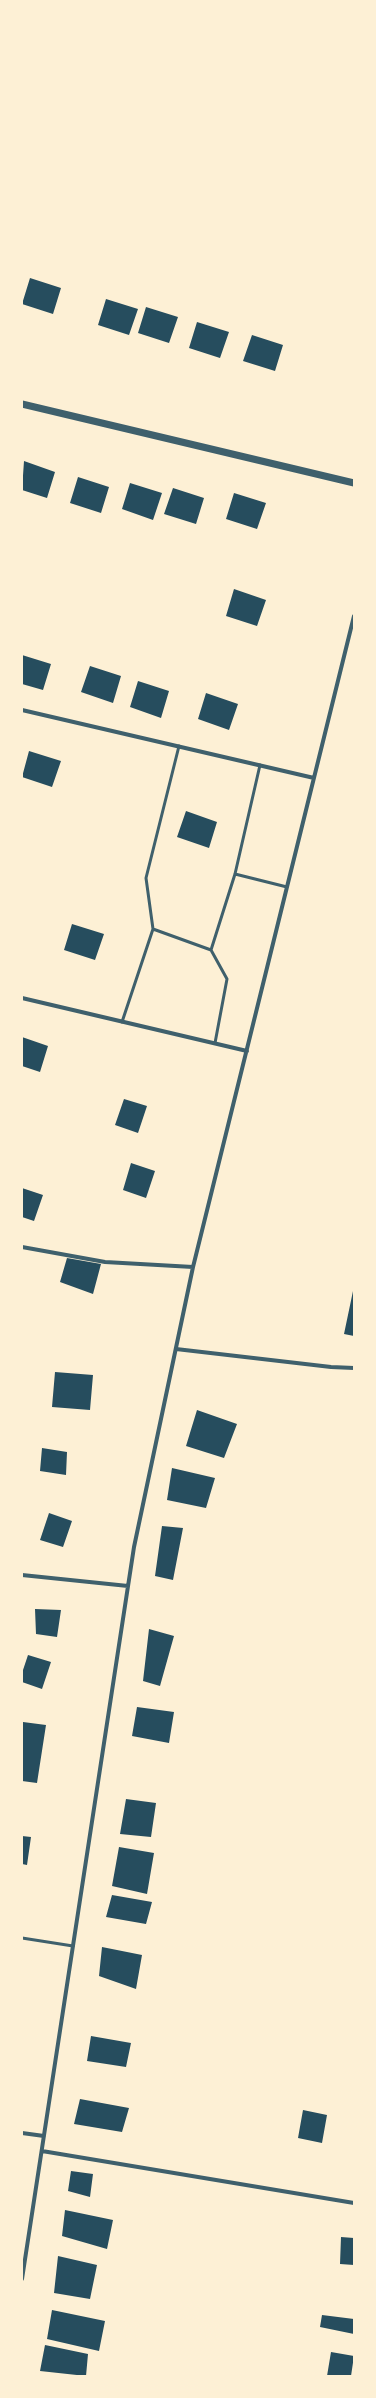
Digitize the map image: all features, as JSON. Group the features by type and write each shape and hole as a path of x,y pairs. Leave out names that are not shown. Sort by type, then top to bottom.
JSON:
{"street":[{"path":"22,404 354,483"},
{"path":"22,2279 128,1586 193,1267 354,616"},
{"path":"22,710 314,778"},
{"path":"22,998 247,1051"},
{"path":"22,1247 106,1262 193,1267"},
{"path":"176,1349 331,1367 354,1368"},
{"path":"22,1575 128,1586"},
{"path":"22,2133 44,2136"},
{"path":"42,2151 354,2203"}],"lane":[{"path":"122,1022 153,929 146,878 180,746"},
{"path":"211,950 236,874 260,765"},
{"path":"236,874 287,887"},
{"path":"153,929 211,950 227,979 214,1043"},
{"path":"22,1938 73,1946"}],"building":[{"path":"30,278 61,288 53,314 22,304"},
{"path":"106,299 138,309 129,335 98,325"},
{"path":"146,307 178,317 169,343 138,333"},
{"path":"197,322 229,332 220,358 189,348"},
{"path":"252,335 283,345 275,371 243,361"},
{"path":"24,461 55,472 47,498 22,490"},
{"path":"78,477 109,487 101,513 70,503"},
{"path":"130,483 162,493 153,520 122,509"},
{"path":"173,488 204,498 196,524 164,514"},
{"path":"234,493 266,503 257,529 226,519"},
{"path":"234,589 266,600 257,626 226,616"},
{"path":"22,655 51,664 43,690 22,684"},
{"path":"90,666 121,676 113,703 81,692"},
{"path":"138,681 169,691 161,718 130,707"},
{"path":"206,693 238,704 229,730 198,719"},
{"path":"29,751 61,761 52,787 22,777"},
{"path":"186,811 217,822 209,848 177,837"},
{"path":"72,924 104,934 95,960 64,950"},
{"path":"22,1037 48,1046 40,1072 22,1066"},
{"path":"124,1099 147,1106 138,1133 115,1125"},
{"path":"131,1163 155,1171 146,1198 123,1190"},
{"path":"22,1188 43,1195 34,1221 22,1217"},
{"path":"67,1258 101,1264 93,1294 60,1282"},
{"path":"354,1291 354,1336 344,1334"},
{"path":"55,1372 93,1375 90,1410 52,1407"},
{"path":"197,1410 237,1424 224,1458 186,1446"},
{"path":"42,1448 67,1452 66,1475 40,1471"},
{"path":"172,1468 215,1478 206,1508 167,1500"},
{"path":"49,1513 72,1521 63,1547 40,1540"},
{"path":"162,1526 183,1528 173,1580 155,1576"},
{"path":"35,1609 61,1610 57,1637 36,1634"},
{"path":"149,1629 174,1636 160,1686 143,1681"},
{"path":"28,1655 51,1662 42,1689 22,1682 22,1673"},
{"path":"137,1707 174,1712 169,1743 132,1736"},
{"path":"23,1722 46,1725 37,1783 22,1781"},
{"path":"126,1799 156,1803 151,1837 120,1834"},
{"path":"22,1836 31,1837 27,1865 22,1864"},
{"path":"119,1847 154,1853 147,1894 112,1886"},
{"path":"112,1895 152,1902 146,1924 106,1917"},
{"path":"102,1947 142,1955 136,1989 99,1976"},
{"path":"91,2036 131,2043 126,2067 87,2061"},
{"path":"80,2099 129,2108 122,2132 74,2124"},
{"path":"303,2110 327,2115 322,2143 298,2138"},
{"path":"71,2171 93,2174 90,2197 68,2191"},
{"path":"65,2210 113,2220 107,2249 62,2236"},
{"path":"341,2237 354,2238 354,2265 340,2264"},
{"path":"58,2256 97,2265 90,2299 54,2293"},
{"path":"52,2310 105,2321 99,2351 47,2339"},
{"path":"322,2315 354,2319 354,2334 320,2327"},
{"path":"45,2345 88,2354 86,2376 40,2371"},
{"path":"331,2352 354,2356 351,2376 327,2376"}]}
